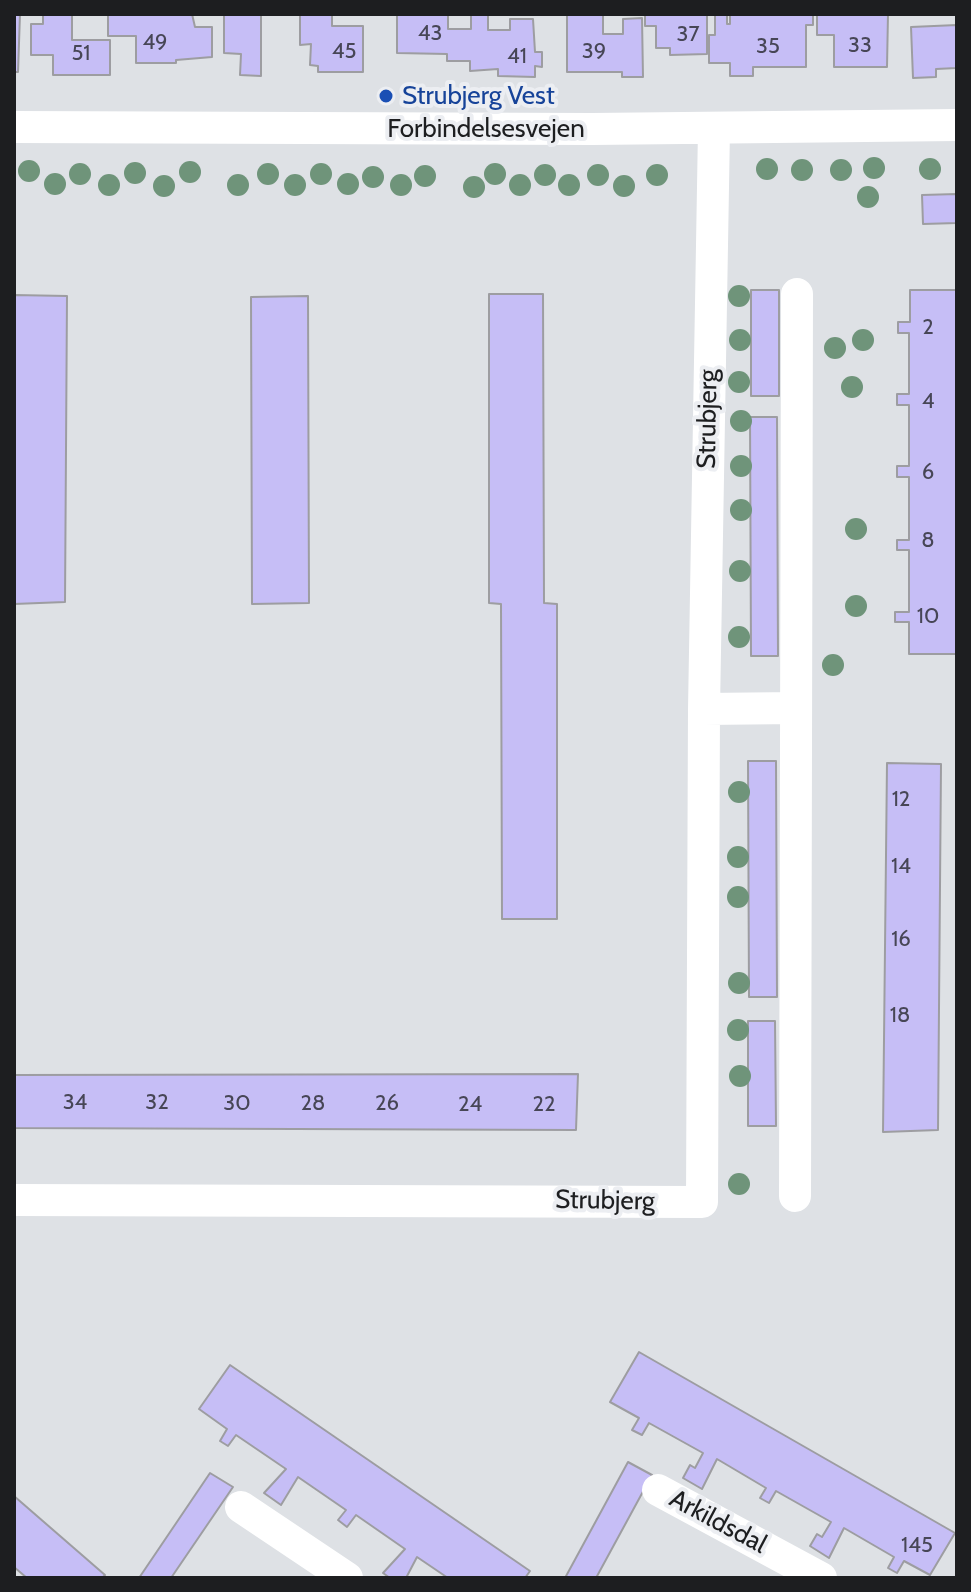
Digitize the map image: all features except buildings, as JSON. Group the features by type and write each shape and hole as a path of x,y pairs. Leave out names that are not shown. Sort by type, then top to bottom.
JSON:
{"street":[{"name":"Forbindelsesvejen","path":"14,127 714,129 957,125"},
{"name":"Strubjerg","path":"14,1200 702,1202 704,709 714,129"},
{"path":"795,1196 797,294"},
{"path":"704,709 796,708"},
{"name":"Arkildsdal","path":"658,1490 821,1578"},
{"path":"241,1507 347,1578"}],"place":[{"name":"Strubjerg Vest","path":"386,96"}]}
